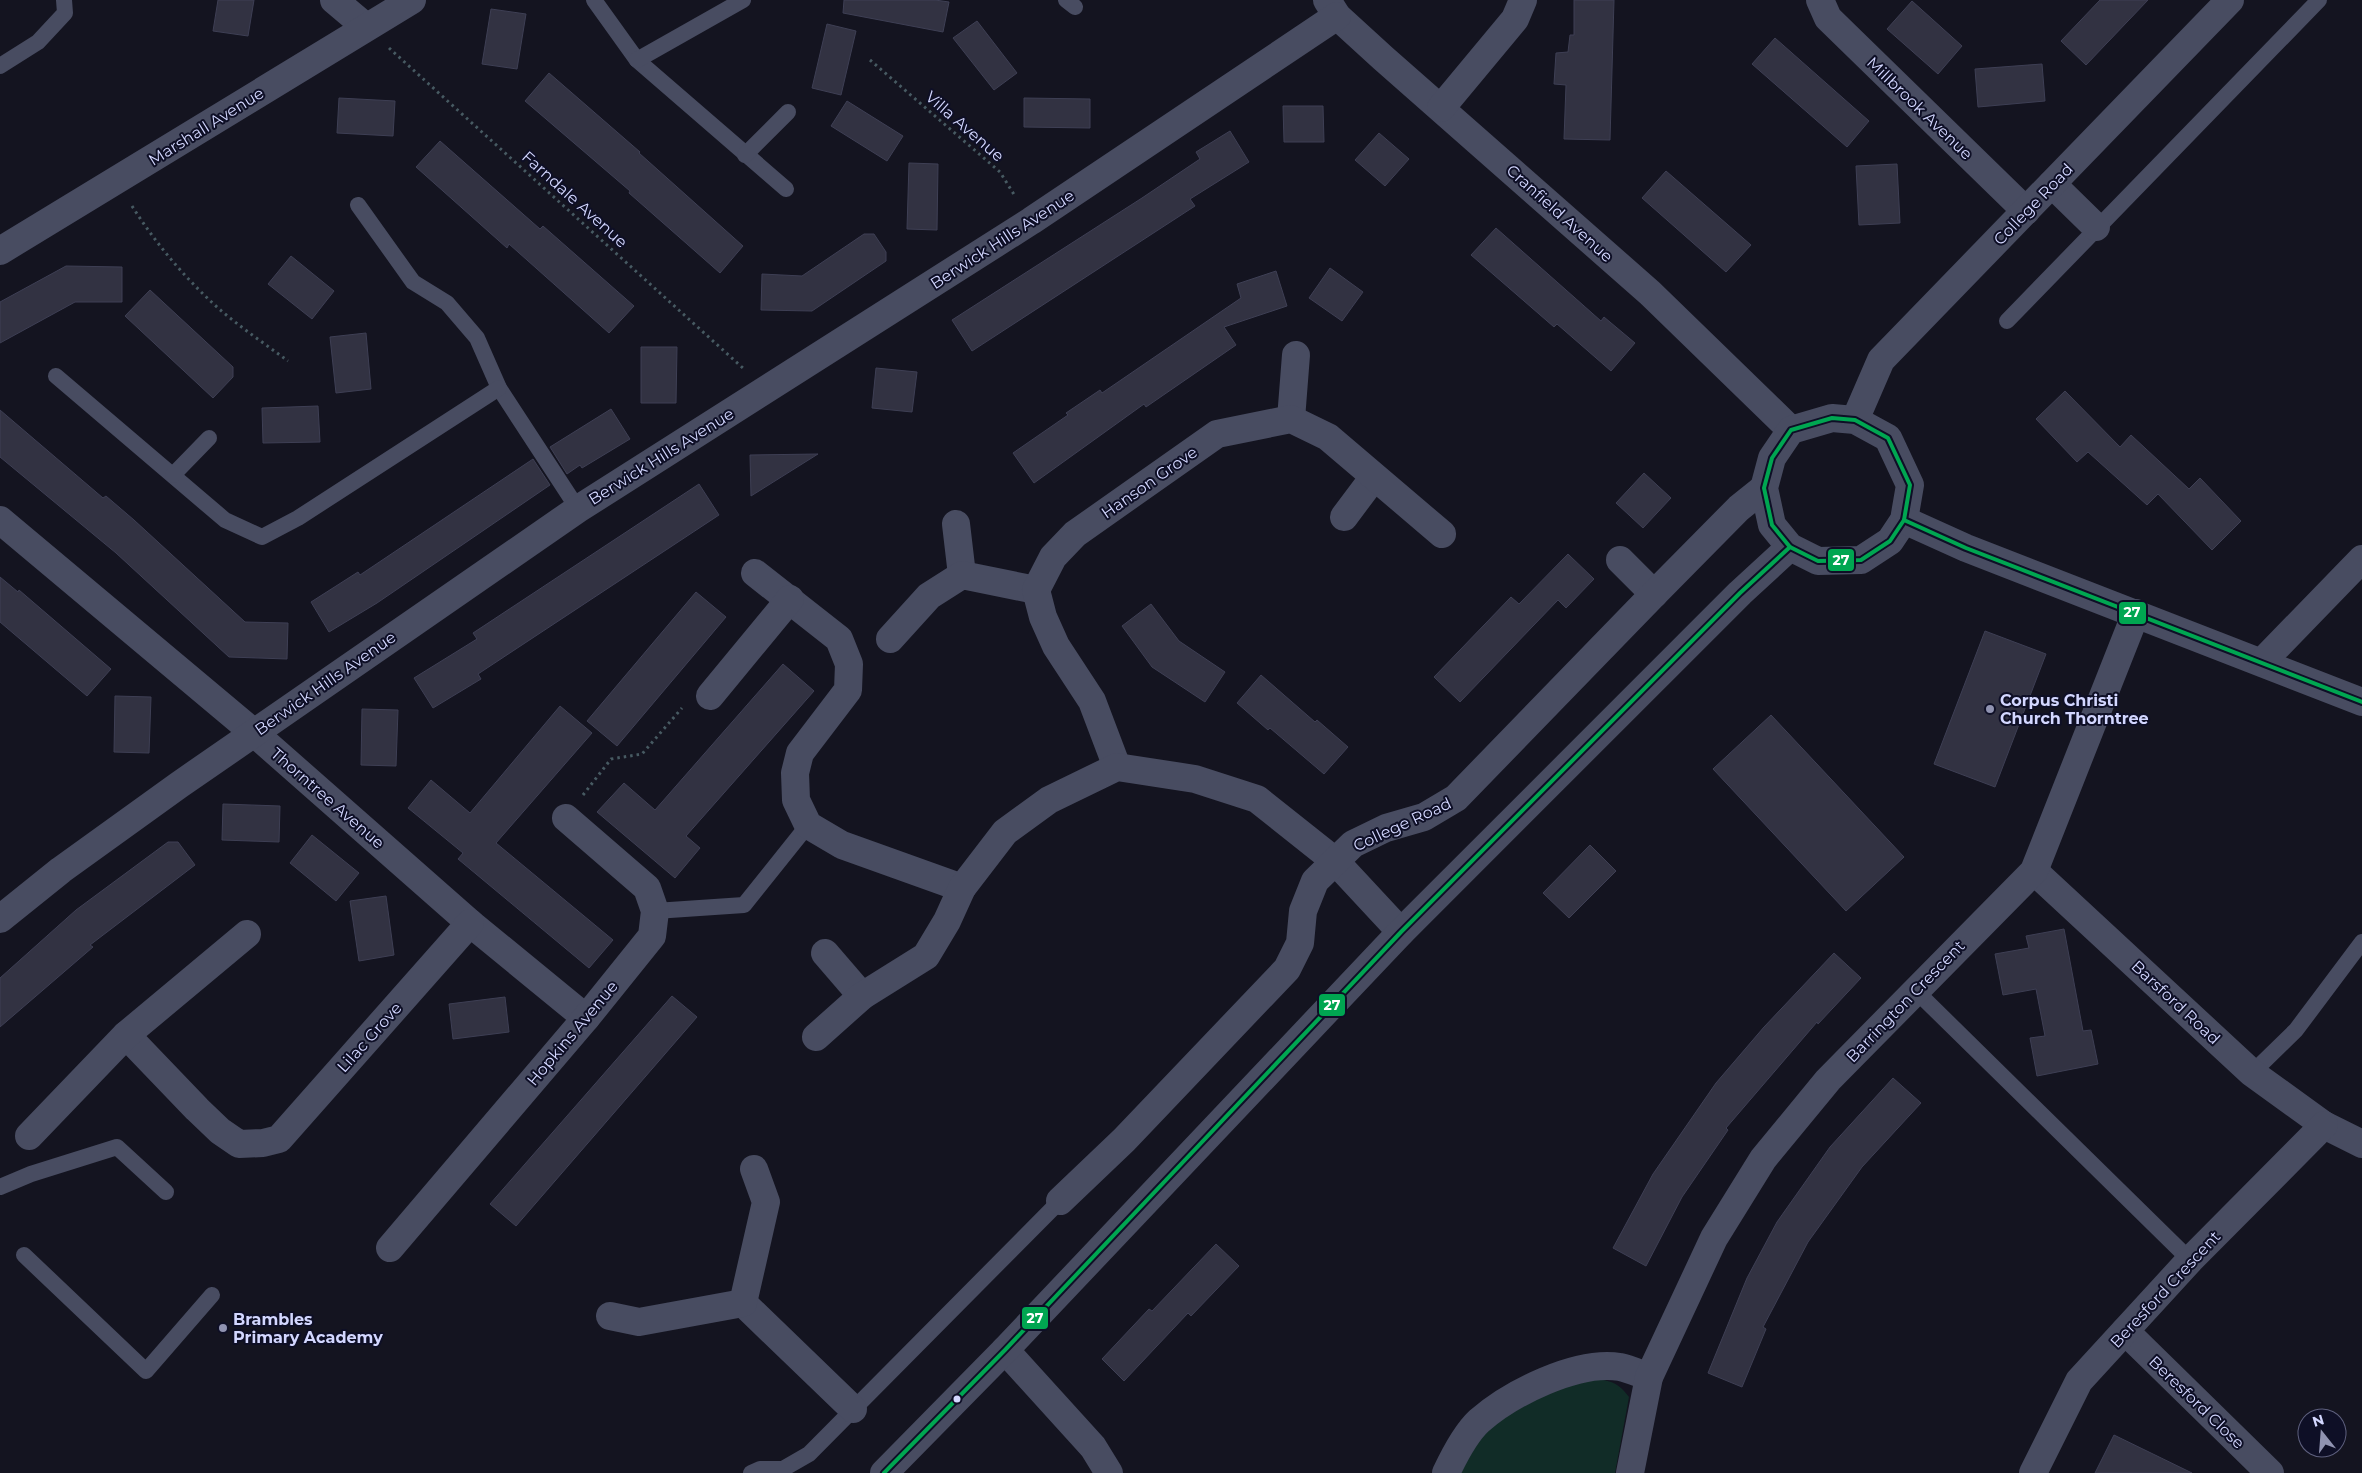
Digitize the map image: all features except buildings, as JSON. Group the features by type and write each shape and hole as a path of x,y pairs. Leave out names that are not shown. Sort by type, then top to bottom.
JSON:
{"street":[{"path":"334,0 366,27"},
{"name":"Marshall Avenue","path":"0,251 412,0"},
{"path":"1441,108 1515,19 1523,0"},
{"name":"Millbrook Avenue","path":"1820,0 1828,18 2026,211"},
{"name":"College Road","path":"1855,420 1881,360 2230,0"},
{"name":"Cranfield Avenue","path":"1332,8 1441,108 1650,293 1791,430"},
{"name":"Berwick Hills Avenue","path":"0,919 61,870 253,732 578,509 1031,221 1332,8"},
{"path":"2052,184 2096,228"},
{"path":"1296,354 1291,419 1328,438 1442,534"},
{"path":"1832,418 1855,420 1888,438 1910,486 1904,520 1890,541 1861,560 1818,561 1790,547 1772,525 1764,488 1772,458 1791,430 1832,418"},
{"name":"Hanson Grove","path":"1036,590 1053,557 1075,534 1217,434 1291,419"},
{"path":"1344,517 1374,477"},
{"name":"College Road","path":"1060,1201 1124,1140 1287,969 1300,943 1303,911 1315,881 1353,844 1386,828 1424,817 1456,798 1739,508 1764,488"},
{"name":"Thorntree Avenue","path":"0,520 253,732 470,923 586,1018"},
{"path":"1904,520 1966,548 2362,702"},
{"path":"956,524 962,575"},
{"path":"884,1473 1005,1350 1402,932 1740,593 1790,547"},
{"path":"2262,662 2362,559"},
{"path":"1620,560 1654,594"},
{"path":"755,573 839,639 849,664 848,690 800,753 795,773 796,800 808,824 842,846 962,888"},
{"path":"890,639 929,596 962,575 1036,590 1046,624 1056,646 1092,701 1117,767"},
{"path":"710,696 790,599"},
{"name":"Barrington Crescent","path":"1630,1473 1649,1378 1714,1238 1763,1159 1828,1080 2034,871 2136,613"},
{"path":"816,1037 862,996 926,956 947,921 962,888 1005,832 1049,800 1117,767 1195,779 1257,799 1335,861 1402,932"},
{"name":"Hopkins Avenue","path":"390,1248 586,1018 652,936 655,911 647,888 566,818"},
{"name":"Barsford Road","path":"2034,871 2252,1073 2324,1125 2362,1144"},
{"name":"Lilac Grove","path":"126,1035 168,1080 220,1130 239,1144 263,1143 279,1139 470,923"},
{"path":"29,1136 126,1035 247,934"},
{"path":"825,953 862,996"},
{"name":"Beresford Crescent","path":"2033,1473 2079,1381 2190,1260 2324,1125"},
{"path":"743,1302 766,1202 754,1170"},
{"path":"610,1316 640,1322 743,1302"},
{"path":"743,1302 853,1409"},
{"name":"Beresford Close","path":"2125,1331 2270,1473"},
{"path":"1005,1350 1093,1447 1109,1473"},
{"path":"1446,1473 1454,1455 1478,1422 1520,1392 1559,1375 1595,1368 1620,1367 1649,1378"}],"lane":[{"path":"0,66 38,42 64,13 64,0"},
{"path":"594,0 637,60 786,189"},
{"path":"637,60 743,0"},
{"path":"2007,321 2319,0"},
{"path":"745,155 788,112"},
{"path":"358,205 413,282 447,303 477,338 499,388 578,509"},
{"path":"56,376 225,520 262,537 298,518 499,388"},
{"path":"173,475 209,438"},
{"path":"655,911 744,905 808,824"},
{"path":"2252,1073 2296,1030 2362,942"},
{"path":"1915,990 2190,1260"},
{"path":"0,1187 31,1174 116,1147 166,1192"},
{"path":"751,1473 760,1469 783,1469 808,1454 1060,1201"},
{"path":"24,1255 146,1371 212,1295"}],"path":[{"name":"Farndale Avenue","path":"366,27 767,390"},
{"name":"Villa Avenue","path":"870,60 1000,172 1031,221"},
{"path":"116,181 146,228 177,267 219,309 288,361"},
{"path":"566,818 611,758 642,754 700,687 710,696"}],"green space":[{"path":"1587,1379 1616,1384 1629,1397 1615,1473 1459,1473 1471,1452 1497,1422 1528,1402"}],"transit line":[{"name":"27","path":"1832,418 1855,420 1888,438 1910,485 1904,520 1890,541 1861,560 1818,561 1790,547 1772,525 1764,488 1772,458 1791,430 1832,418"},
{"name":"27","path":"1904,520 1966,548 2362,702"},
{"name":"27","path":"884,1473 1005,1350 1401,932 1740,593 1790,547"}],"place":[{"name":"Corpus Christi Church Thorntree","path":"1990,709"},
{"name":"Brambles Primary Academy","path":"223,1328"}]}
